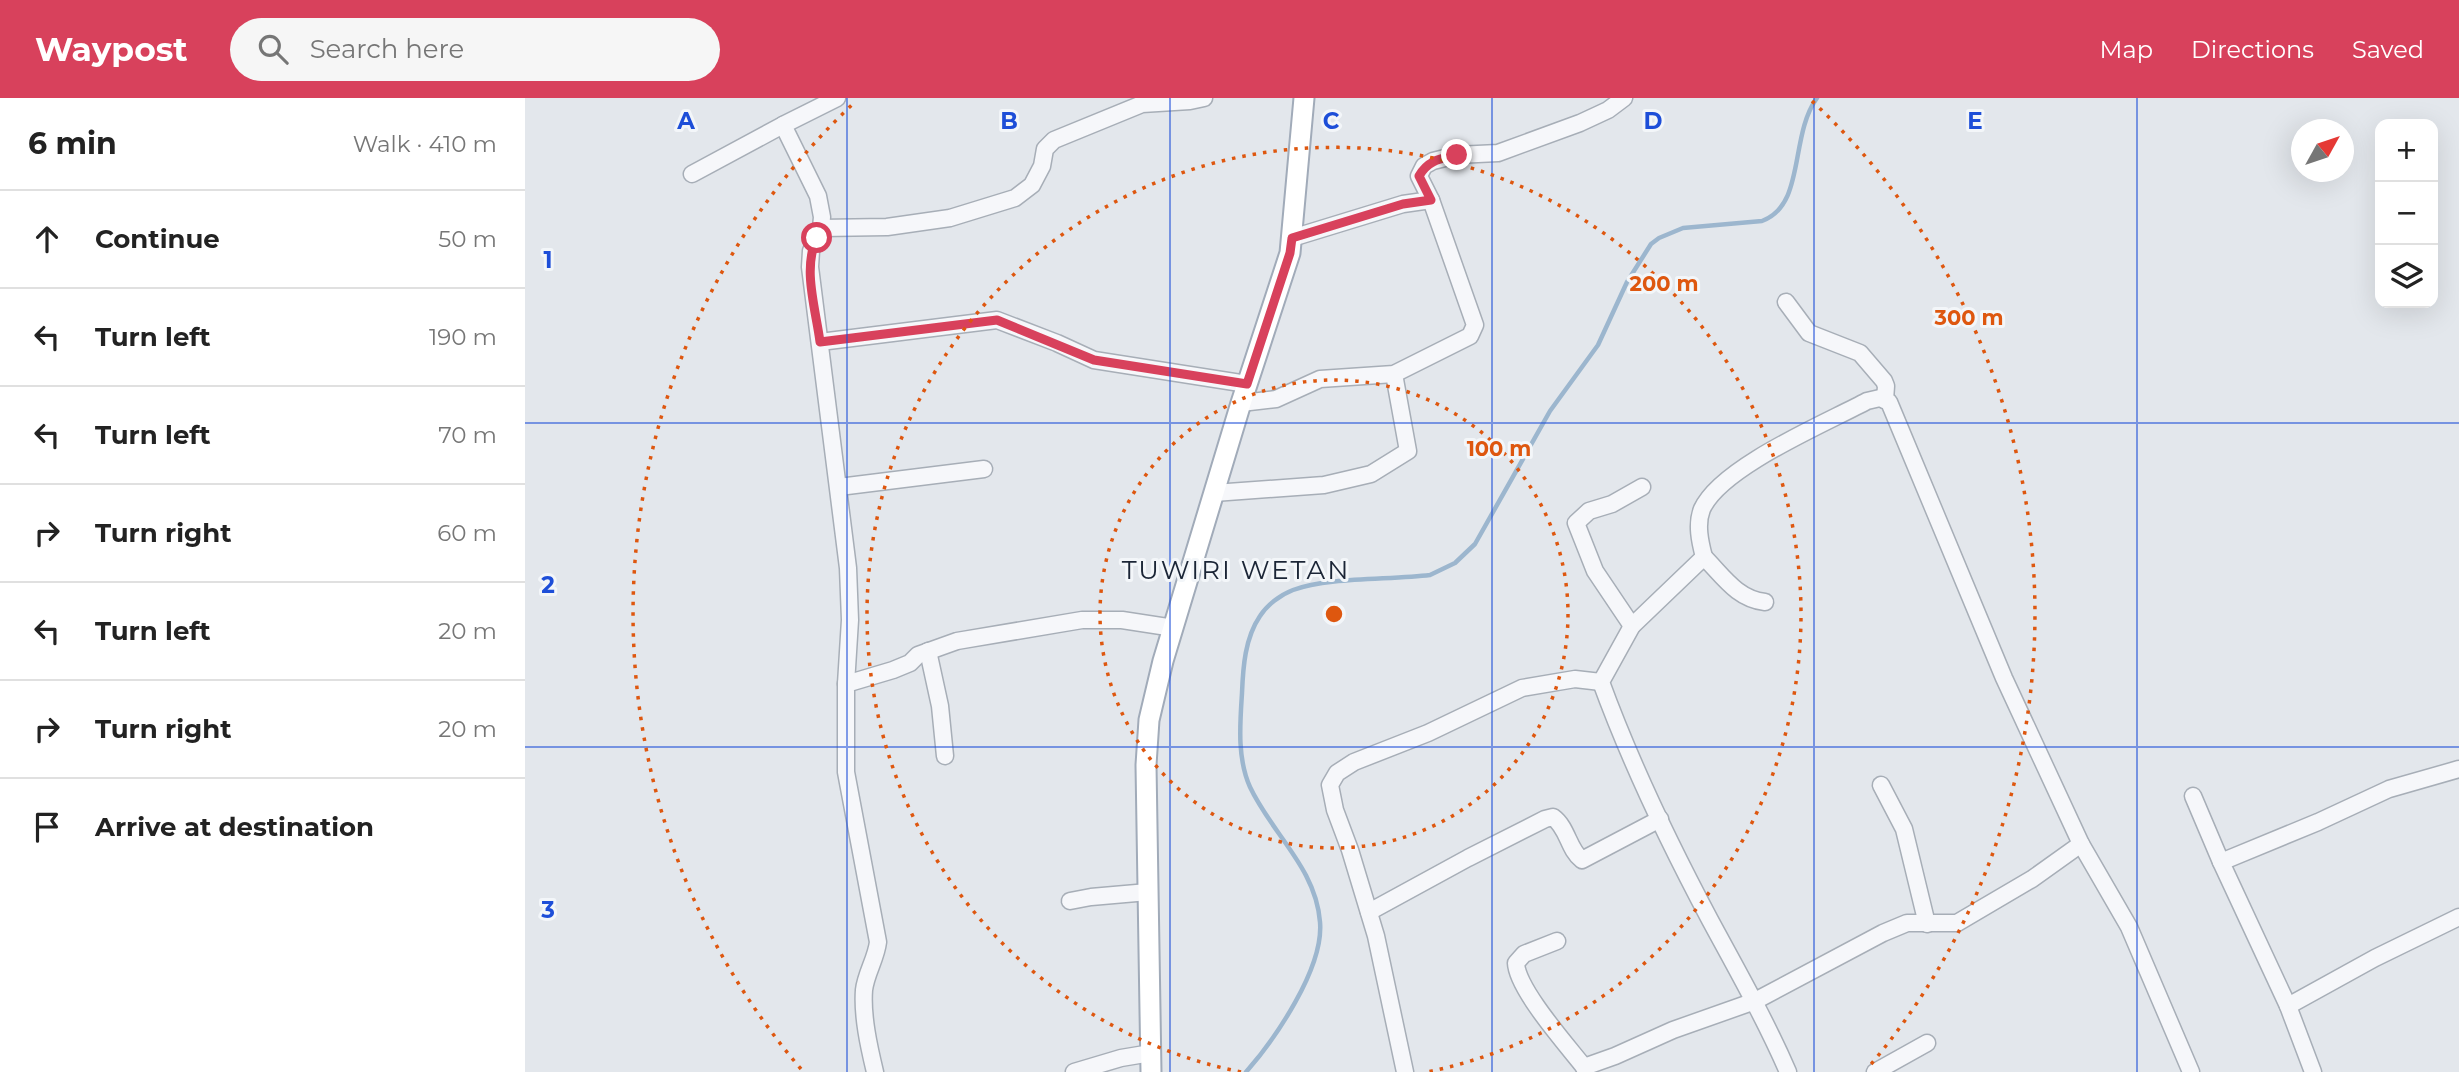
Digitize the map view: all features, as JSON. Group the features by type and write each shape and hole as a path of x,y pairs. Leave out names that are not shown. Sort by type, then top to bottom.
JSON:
{"main road":[{"path":"1139,1060 1134,894 1158,626 1214,493 1290,253 1304,98"}],"street":[{"path":"692,174 729,152 757,141 837,98"},
{"path":"821,228 887,227 950,218 1015,198 1032,185 1042,166 1045,149 1054,141 1142,104 1204,98"},
{"path":"820,342 997,320 1094,360 1276,399 1320,379 1394,374 1471,336 1475,325 1431,200 1419,176 1424,166 1457,155 1498,153 1580,123 1608,110 1624,98"},
{"path":"783,125 818,196 822,217 821,228 811,251 810,267 839,487 849,594 846,772 878,942 865,990 865,1014 875,1072"},
{"path":"1292,238 1403,204 1431,200"},
{"path":"1786,302 1809,333 1860,353 1884,381 1885,400"},
{"path":"1214,493 1324,485 1371,474 1408,451 1394,374"},
{"path":"1765,602 1751,601 1739,594 1704,557 1699,537 1701,512 1715,489 1753,461 1867,401 1880,398 1889,402 2004,678 2081,844 2129,927 2191,1072"},
{"path":"839,487 984,469"},
{"path":"1632,626 1595,571 1576,523 1589,511 1612,504 1642,487"},
{"path":"1704,557 1632,626 1601,682 1622,739 1660,819 1755,1001 1788,1072"},
{"path":"846,684 893,670 928,651 957,641 1082,620 1122,620 1158,626"},
{"path":"928,651 940,706 945,756"},
{"path":"1405,1072 1369,912 1330,785 1337,773 1354,762 1428,733 1522,688 1575,679 1601,682"},
{"path":"2221,862 2389,789 2459,769"},
{"path":"1881,785 1904,829 1927,924"},
{"path":"2193,796 2288,1006 2313,1072"},
{"path":"1369,912 1545,819 1553,817 1560,822 1574,851 1583,860 1660,819"},
{"path":"1557,941 1524,954 1516,963 1516,970 1530,995 1585,1070 1674,1030 1755,1001 1907,923 1957,923 2032,879 2081,844"},
{"path":"1070,901 1134,894"},
{"path":"2288,1006 2375,958 2459,917"},
{"path":"1874,1072 1927,1042"},
{"path":"1075,1072 1139,1060"}],"waterway":[{"path":"1246,1072 1283,1022 1306,981 1319,940 1320,922 1317,903 1302,868 1259,804 1243,764 1240,729 1243,673 1248,643 1255,625 1270,604 1293,590 1341,581 1430,575 1455,563 1475,544 1550,411 1598,345 1627,282 1651,244 1683,228 1762,221 1776,213 1791,185 1808,114 1817,98"}],"district":[{"name":"TUWIRI WETAN","path":"1236,570"}],"route":[{"path":"817,238 811,251 810,267 820,342 997,320 1094,360 1247,384 1290,253 1292,238 1370,213 1431,200 1419,176 1424,166 1457,155"}]}
